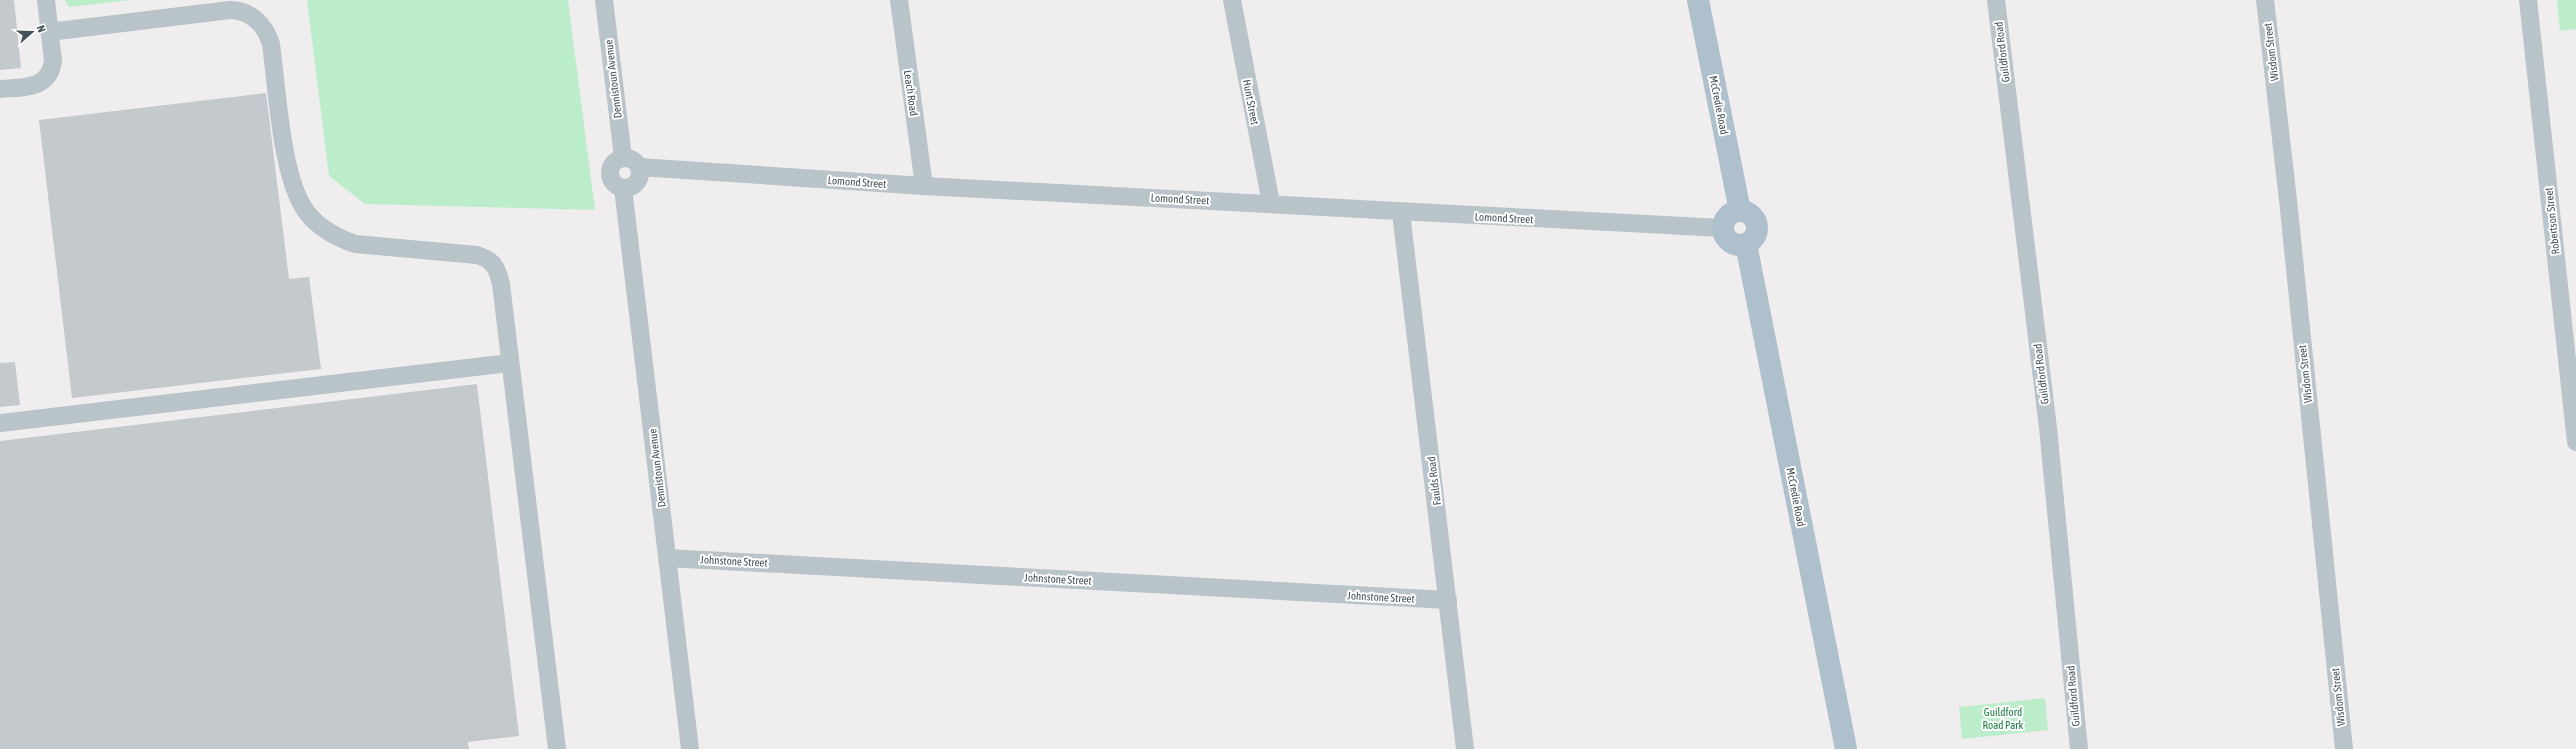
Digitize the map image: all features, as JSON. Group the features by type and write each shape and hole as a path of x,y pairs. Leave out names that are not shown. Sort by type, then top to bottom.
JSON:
{"main road":[{"name":"McCredie Road","path":"1698,0 1740,211"},
{"path":"1740,211 1752,216 1757,226 1754,238 1746,244 1736,246 1725,238 1722,228 1724,221 1730,214 1740,211"},
{"name":"McCredie Road","path":"1746,244 1846,749"}],"street":[{"path":"0,89 37,84 48,78 53,61 46,0"},
{"name":"Dennistoun Avenue","path":"604,0 623,157"},
{"name":"Leach Road","path":"899,0 924,186"},
{"name":"Hunt Street","path":"1232,0 1271,203"},
{"name":"Guildford Road","path":"1996,0 2048,428 2078,749"},
{"name":"Wisdom Street","path":"2265,0 2288,200 2344,749"},
{"name":"Robertson Street","path":"2528,0 2576,442"},
{"path":"49,32 230,10 250,15 263,28 271,44 287,162 302,207 325,230 339,239 355,244 477,255 489,259 495,264 501,284 557,749"},
{"path":"623,157 632,159 639,167 640,172 637,182 623,188 614,184 609,176 614,162 623,157"},
{"name":"Lomond Street","path":"639,167 924,186 1271,203 1401,213 1722,228"},
{"name":"Dennistoun Avenue","path":"623,188 690,749"},
{"name":"Faulds Road","path":"1401,213 1465,749"},
{"path":"0,423 510,363"},
{"name":"Johnstone Street","path":"667,558 1448,600"}],"green space":[{"path":"65,0 131,0 69,7"},
{"path":"307,0 568,0 595,210 365,204 329,176"},
{"path":"2557,0 2576,0 2576,29 2560,31"},
{"name":"Guildford Road Park","path":"2045,698 2048,730 1962,739 1959,707"}],"building":[{"path":"0,0 14,0 21,68 0,70"},
{"path":"266,93 289,279 309,277 321,369 72,398 39,120"},
{"path":"15,362 20,405 0,407 0,363"},
{"path":"477,384 519,736 468,742 469,749 0,749 0,441"}]}
